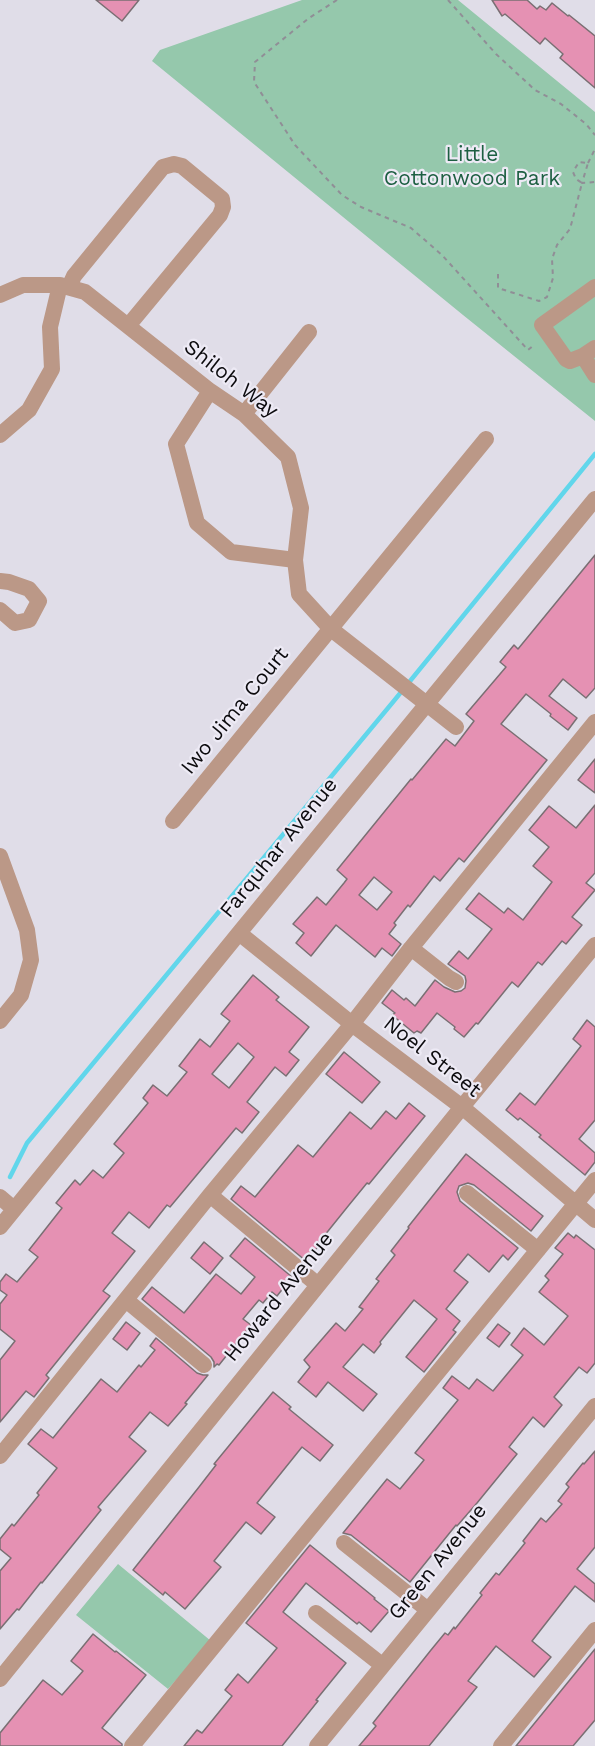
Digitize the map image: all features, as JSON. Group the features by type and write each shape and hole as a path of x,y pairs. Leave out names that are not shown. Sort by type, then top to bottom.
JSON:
{"street":[{"path":"0,435 29,410 52,369 50,327 65,286 164,167 174,164 182,166 222,199 223,207 220,215 128,326"},
{"name":"Shiloh Way","path":"0,295 23,285 65,286 85,291 210,391 244,414 288,457 301,508 295,560 299,594 331,628 456,727"},
{"path":"595,287 542,325 566,359 570,361 589,352 595,375"},
{"path":"244,414 309,332"},
{"path":"210,391 176,444 197,523 231,552 295,560"},
{"name":"Iwo Jima Court","path":"173,821 486,439"},
{"name":"Farquhar Avenue","path":"0,1227 595,499"},
{"path":"0,581 29,590 39,601 29,620 15,623 0,610"},
{"path":"0,1456 595,723"},
{"path":"0,856 27,930 31,960 21,995 0,1021"},
{"name":"Noel Street","path":"239,933 352,1024 462,1107 595,1220"},
{"name":"Howard Avenue","path":"0,1679 595,945"},
{"path":"411,948 456,982"},
{"path":"132,1746 595,1180"},
{"path":"467,1193 538,1250"},
{"path":"210,1195 318,1284"},
{"path":"0,1197 15,1209"},
{"path":"126,1300 204,1365"},
{"name":"Green Avenue","path":"316,1746 595,1406"},
{"path":"344,1543 428,1610"},
{"path":"316,1613 382,1665"},
{"path":"501,1746 595,1630"}],"path":[{"path":"337,0 309,18 255,62 254,82 295,145 342,195 362,207 411,228 442,255 528,350 548,333"},
{"path":"447,0 504,61 536,90 561,104 586,124 595,135"},
{"path":"498,274 498,288 539,301 547,297 553,278 552,259 557,245 570,230 588,163 595,151"},
{"path":"588,163 579,162 573,172 576,179 582,183 595,182"}],"green space":[{"name":"Little Cottonwood Park","path":"302,0 458,0 595,112 595,421 152,61 160,50"},
{"path":"118,1564 211,1641 168,1689 76,1615"}],"building":[{"path":"96,0 139,0 122,21"},
{"path":"492,0 527,0 537,9 540,6 546,10 552,3 595,36 595,88 560,58 563,54 545,38 540,44 505,14 502,16"},
{"path":"595,555 595,688 586,698 563,679 549,696 577,718 568,730 526,694 501,724 547,760 464,862 459,858 440,881 434,876 410,907 408,905 394,923 396,925 389,934 401,944 392,956 382,948 375,957 336,925 311,956 296,943 304,933 293,924 317,897 326,905 347,879 337,870 446,739 455,746 474,721 466,714 506,667 500,662 514,645 518,649","holes":["374,877 392,892 377,910 359,895"]},
{"path":"595,759 595,793 578,780"},
{"path":"595,805 595,873 586,883 595,890 572,917 582,925 566,944 562,941 542,965 538,962 518,987 512,982 478,1024 476,1023 464,1037 437,1013 421,1033 417,1031 414,1033 392,1015 395,1013 382,1003 392,990 415,1006 435,980 455,992 465,988 465,976 448,964 459,951 468,959 492,929 466,909 479,893 504,913 508,908 523,920 552,882 533,866 549,847 529,830 549,806 576,828"},
{"path":"253,975 279,997 276,1000 309,1027 289,1052 299,1060 286,1076 275,1067 247,1102 259,1112 242,1133 236,1128 170,1207 167,1205 149,1228 129,1212 112,1233 135,1251 103,1291 110,1296 46,1375 49,1378 34,1397 26,1391 0,1422 0,1360 15,1341 0,1329 0,1304 7,1295 0,1290 0,1282 6,1274 17,1282 38,1257 29,1250 62,1208 56,1203 75,1180 80,1185 93,1170 103,1178 124,1153 114,1144 148,1103 143,1098 153,1085 167,1096 187,1072 179,1066 200,1039 210,1047 230,1021 221,1014","holes":["238,1043 254,1057 229,1088 212,1074"]},
{"path":"587,1020 595,1027 595,1120 579,1139 595,1153 595,1162 585,1175 539,1137 541,1135 506,1110 520,1093 535,1105 581,1046 573,1039"},
{"path":"344,1052 380,1082 362,1103 326,1074"},
{"path":"409,1103 425,1116 369,1184 367,1183 306,1261 231,1199 241,1186 255,1197 298,1145 313,1157 350,1112 371,1129 386,1111 396,1119"},
{"path":"466,1154 543,1216 531,1231 474,1185 468,1183 459,1186 457,1192 460,1201 518,1248 508,1260 503,1255 489,1272 468,1254 454,1271 468,1282 446,1309 460,1321 453,1330 456,1332 424,1372 406,1357 437,1319 414,1300 380,1342 381,1344 374,1353 363,1344 343,1367 377,1394 363,1411 328,1382 316,1397 298,1382 310,1367 304,1360 336,1323 345,1331 363,1309 359,1307 379,1281 376,1279 395,1255 391,1251"},
{"path":"568,1233 574,1238 576,1235 595,1250 595,1363 587,1373 579,1367 554,1397 562,1405 544,1427 533,1417 509,1447 517,1454 410,1582 351,1535 343,1533 387,1479 400,1489 424,1460 415,1453 458,1400 443,1388 452,1376 469,1389 477,1379 493,1391 523,1355 511,1345 524,1328 544,1345 568,1316 539,1292 549,1280 545,1276 563,1254 555,1248"},
{"path":"245,1238 292,1277 277,1296 272,1292 263,1303 259,1300 243,1319 251,1325 219,1365 214,1367 211,1357 142,1299 152,1287 184,1313 216,1274 241,1294 255,1277 230,1256"},
{"path":"204,1242 223,1258 210,1274 191,1258"},
{"path":"126,1322 140,1333 127,1350 113,1339"},
{"path":"498,1324 510,1333 499,1347 487,1338"},
{"path":"156,1338 197,1373 208,1375 168,1426 150,1412 129,1437 146,1451 98,1507 101,1510 42,1583 0,1629 0,1571 11,1558 0,1549 0,1539 12,1524 14,1526 39,1495 37,1493 57,1468 28,1444 41,1429 53,1438 101,1379 117,1392 139,1365 141,1367 155,1350 150,1346"},
{"path":"273,1392 291,1407 289,1409 333,1445 320,1461 302,1447 257,1503 275,1517 261,1534 246,1522 214,1561 221,1567 185,1609 165,1592 163,1595 133,1570 216,1465 214,1464"},
{"path":"595,1451 595,1547 577,1569 595,1584 595,1602 575,1586 532,1641 551,1657 534,1677 496,1646 468,1681 477,1687 429,1746 359,1746 376,1726 373,1723 431,1650 445,1633 448,1635 454,1627 455,1629 496,1573 499,1575 525,1543 523,1541 541,1518 546,1522 562,1504 558,1501 569,1487 566,1484"},
{"path":"310,1545 389,1611 371,1632 359,1622 357,1624 306,1583 283,1612 346,1663 316,1700 318,1701 282,1746 184,1746 197,1730 202,1733 232,1696 225,1690 238,1674 248,1683 277,1648 246,1623"},
{"path":"93,1634 146,1675 102,1728 122,1746 0,1746 0,1733 43,1680 62,1695 83,1671 71,1661"},
{"path":"595,1649 595,1720 573,1746 516,1746"}],"waterway":[{"path":"10,1177 27,1143 393,702 595,454"}]}
